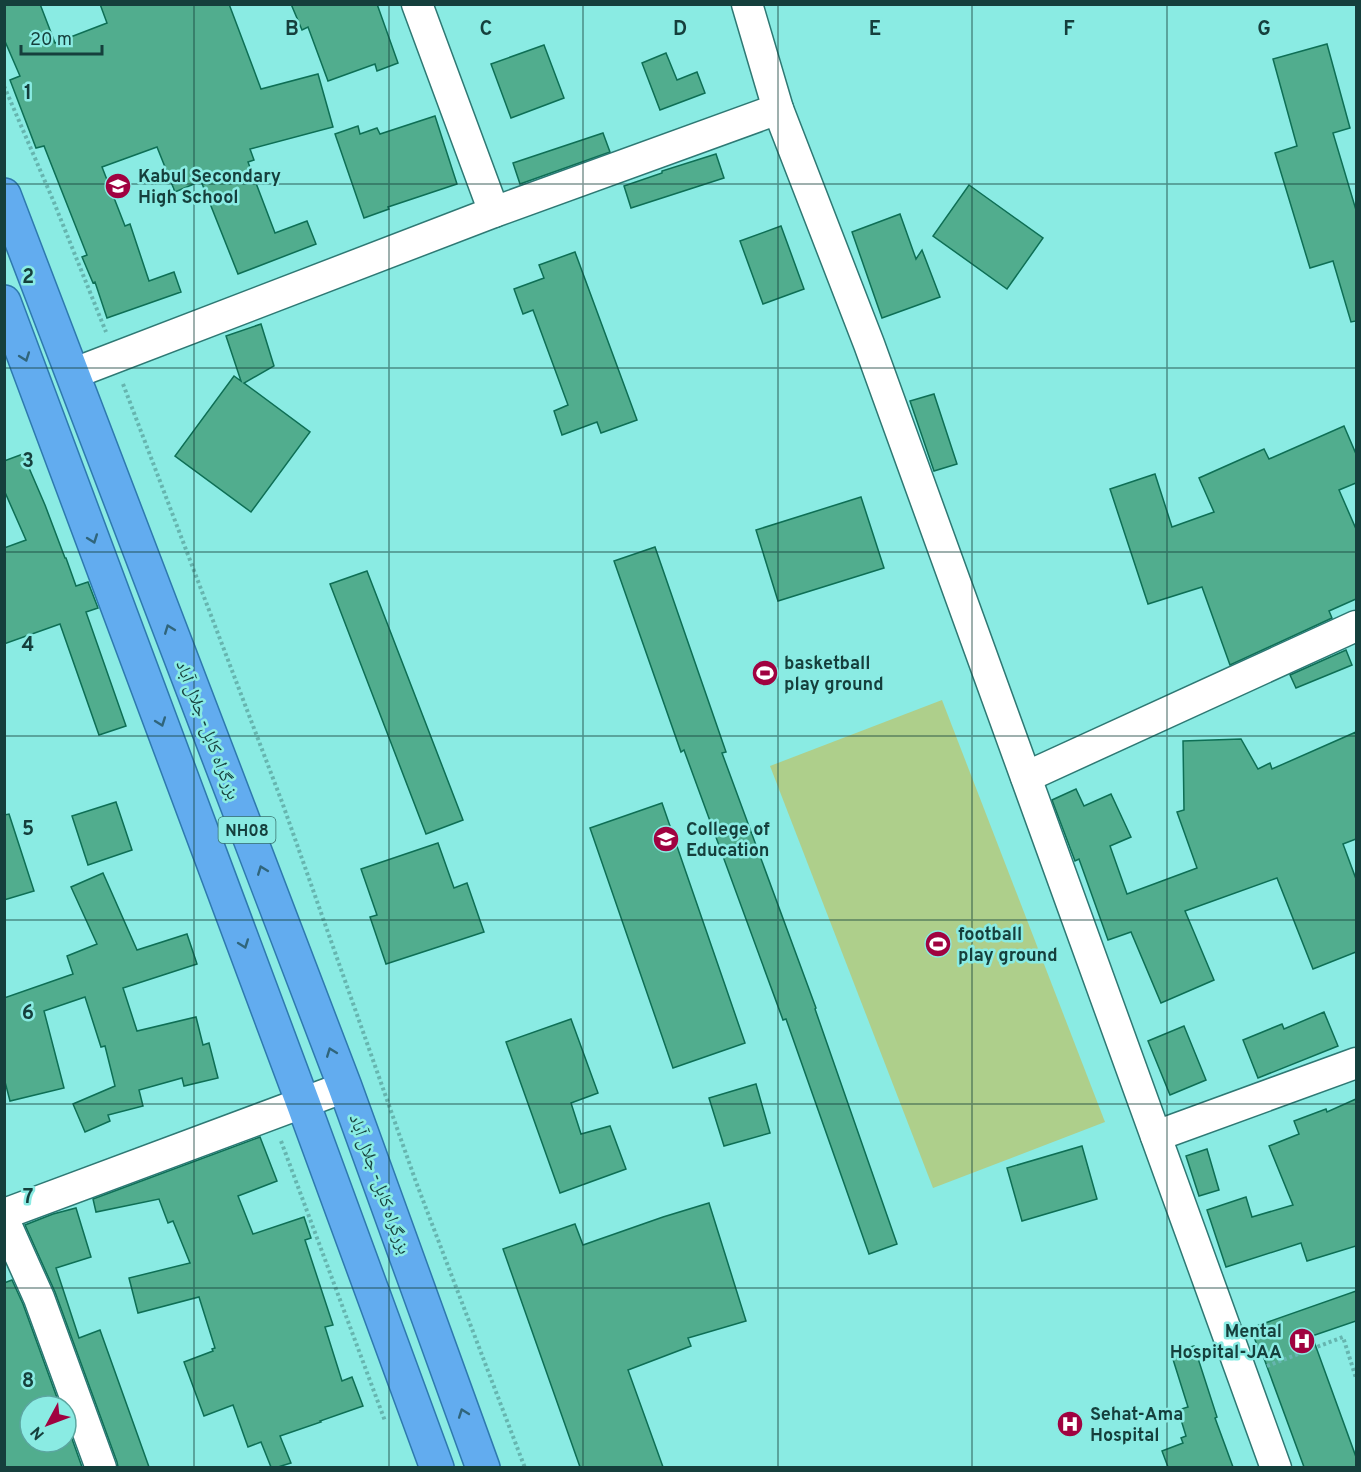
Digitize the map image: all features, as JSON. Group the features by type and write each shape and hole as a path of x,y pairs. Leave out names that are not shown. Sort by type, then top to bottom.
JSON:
{"highway":[{"name":"بزرگراه کابل- جلال آباد","path":"4,195 345,1087 483,1467"},
{"name":"NH08","path":"4,302 437,1467"}],"street":[{"path":"417,4 494,212"},
{"path":"747,4 778,109 869,344 1276,1467"},
{"path":"72,374 494,212 778,109"},
{"path":"1026,777 1356,626"},
{"path":"1156,1136 1356,1063"},
{"path":"4,1214 345,1087"},
{"path":"4,1220 39,1298 101,1467"}],"path":[{"path":"4,86 53,200 115,357 118,371 282,802 416,1182 525,1467"},
{"path":"1243,1376 1342,1337 1356,1378"}],"green space":[{"name":"football play ground","path":"942,700 1105,1122 933,1188 770,766"}],"building":[{"path":"4,4 40,4 55,43 107,23 100,4 229,4 261,89 318,74 333,127 250,149 254,160 248,162 275,233 307,221 316,244 238,274 201,181 175,192 157,147 102,167 125,226 130,224 149,281 174,272 181,292 107,318 95,282 93,283 82,257 87,255 44,146 36,148 10,80 20,76 4,39"},
{"path":"291,4 377,4 398,63 377,71 375,64 328,81 308,27 302,30"},
{"path":"1327,44 1350,128 1333,133 1356,210 1356,321 1351,322 1333,261 1310,268 1275,153 1297,146 1273,59"},
{"path":"544,45 564,98 511,118 491,64"},
{"path":"666,53 677,80 697,72 705,93 660,110 642,63"},
{"path":"435,116 457,184 388,207 389,209 364,218 335,134 358,126 360,134 377,128 380,134"},
{"path":"603,133 610,152 520,184 513,163"},
{"path":"716,154 724,178 631,208 624,186"},
{"path":"969,185 1043,238 1007,289 933,236"},
{"path":"900,214 916,259 922,250 940,297 882,318 852,232"},
{"path":"781,226 804,289 763,304 740,241"},
{"path":"575,252 637,420 601,433 597,422 562,435 554,411 568,405 533,310 523,314 514,289 544,278 539,265"},
{"path":"261,324 274,366 244,383 310,432 251,512 175,456 234,376 241,381 226,336"},
{"path":"934,394 957,464 934,471 910,401"},
{"path":"1344,426 1356,454 1356,483 1339,490 1356,529 1356,599 1329,611 1332,618 1230,665 1202,587 1148,604 1110,489 1155,474 1172,527 1214,512 1199,478 1264,449 1269,459"},
{"path":"23,454 76,586 88,582 98,608 86,612 126,726 99,735 60,624 4,644 4,548 26,540 4,490 4,461"},
{"path":"861,497 884,568 778,601 756,530"},
{"path":"655,547 726,752 722,753 816,1008 897,1244 869,1254 786,1019 783,1020 684,750 681,752 614,561"},
{"path":"367,571 463,820 426,834 330,584"},
{"path":"1346,650 1352,665 1296,688 1290,675"},
{"path":"1356,732 1356,839 1343,844 1356,879 1356,952 1313,969 1277,878 1185,911 1214,980 1161,1003 1131,932 1108,940 1079,859 1075,861 1052,800 1076,789 1084,806 1111,794 1131,837 1110,846 1127,894 1197,868 1177,812 1184,810 1183,741 1241,739 1258,769 1270,763 1272,769"},
{"path":"116,802 132,850 88,865 72,816"},
{"path":"662,803 745,1043 673,1068 590,828"},
{"path":"9,814 34,891 4,900 4,815"},
{"path":"438,843 454,888 467,883 484,932 386,964 370,917 377,915 361,869"},
{"path":"103,873 137,950 187,934 197,964 123,988 137,1031 196,1017 203,1045 209,1043 218,1078 184,1086 182,1078 139,1090 143,1106 108,1115 110,1121 85,1132 73,1104 115,1086 105,1046 101,1047 85,997 44,1011 64,1088 10,1101 4,1078 4,998 73,974 67,956 97,944 71,887"},
{"path":"1324,1012 1338,1046 1258,1078 1243,1040 1282,1024 1284,1029"},
{"path":"571,1019 598,1093 571,1103 581,1134 610,1126 626,1169 560,1193 506,1042"},
{"path":"1184,1026 1206,1080 1170,1095 1148,1041"},
{"path":"756,1084 770,1133 724,1146 709,1098"},
{"path":"1356,1099 1356,1246 1307,1261 1301,1243 1226,1267 1207,1210 1246,1197 1252,1217 1293,1205 1269,1146 1299,1134 1294,1121 1326,1109 1327,1112"},
{"path":"260,1137 277,1181 238,1196 253,1234 304,1217 311,1238 305,1240 333,1325 325,1327 342,1381 352,1377 363,1406 280,1436 291,1463 278,1467 271,1467 261,1442 248,1447 233,1405 204,1416 184,1362 213,1351 212,1349 215,1348 199,1297 138,1313 129,1278 190,1263 173,1221 168,1223 159,1199 96,1212 93,1199"},
{"path":"1082,1146 1097,1199 1022,1221 1007,1168"},
{"path":"1207,1149 1219,1190 1199,1196 1186,1156"},
{"path":"709,1203 746,1321 688,1338 691,1346 628,1370 663,1467 580,1467 503,1249 575,1224 583,1245"},
{"path":"76,1208 91,1257 56,1268 79,1338 100,1330 149,1467 118,1467 55,1292 25,1225"},
{"path":"12,1280 56,1394 18,1394 18,1454 77,1454 82,1467 4,1467 4,1283"},
{"path":"1356,1291 1356,1321 1312,1336 1356,1457 1356,1467 1304,1467 1251,1328"},
{"path":"1194,1346 1217,1417 1215,1418 1233,1467 1168,1467 1162,1451 1183,1443 1181,1438 1186,1436 1178,1410 1188,1407 1171,1353"}],"place":[{"name":"Kabul Secondary High School","path":"118,186"},
{"name":"basketball play ground","path":"765,673"},
{"name":"College of Education","path":"666,839"},
{"name":"football play ground","path":"938,944"},
{"name":"Mental Hospital-JAA","path":"1302,1341"},
{"name":"Sehat-Ama Hospital","path":"1070,1424"}]}
